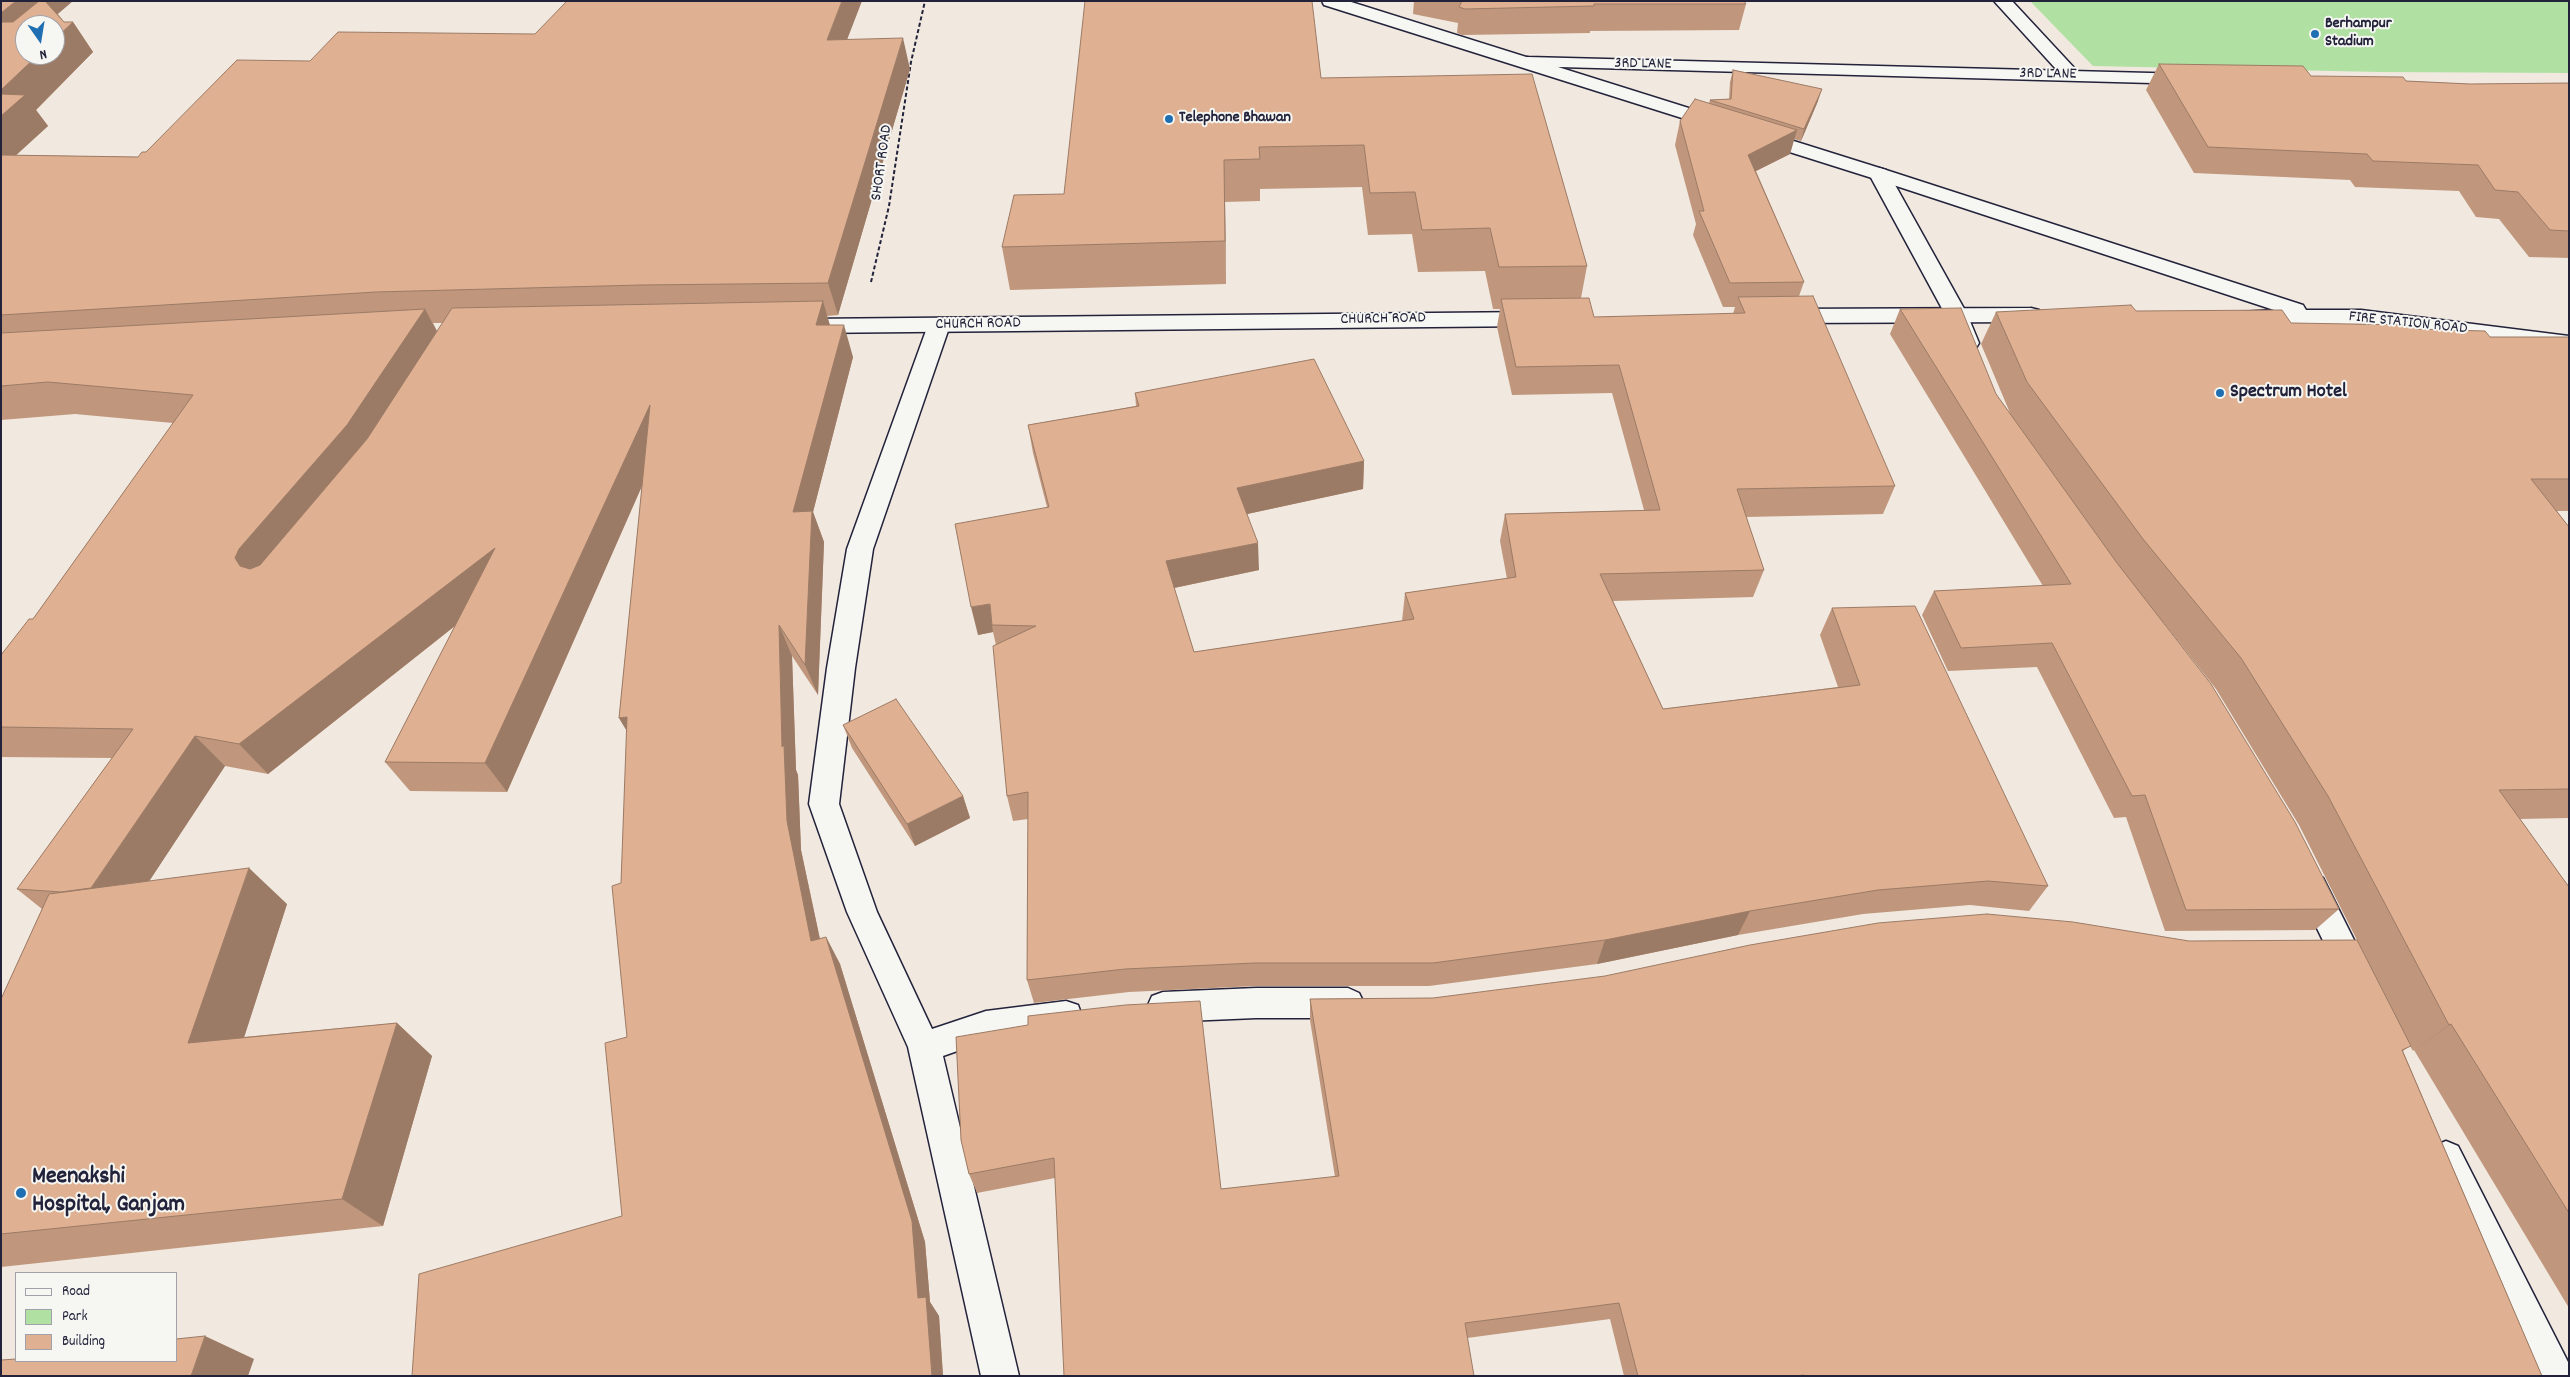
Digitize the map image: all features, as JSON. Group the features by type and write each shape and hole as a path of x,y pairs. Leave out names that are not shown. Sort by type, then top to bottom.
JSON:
{"street":[{"path":"2002,1 2072,76"},
{"path":"1326,9 1454,57 1528,62 2320,318"},
{"name":"3RD LANE","path":"1528,62 2209,79"},
{"path":"1879,174 1956,314 1977,366"},
{"path":"1767,316 2054,315"},
{"path":"2231,317 2320,318"},
{"name":"FIRE STATION ROAD","path":"2320,318 2361,317 2569,343"},
{"name":"FIRE STATION ROAD","path":"2320,318 2367,333 2569,358"},
{"name":"CHURCH ROAD","path":"789,326 1557,319"},
{"path":"939,325 860,549 841,668 824,804 862,912 924,1047 1000,1376"},
{"path":"2299,860 2326,946 2367,998"},
{"path":"1138,1008 1256,1003 1381,1003"},
{"path":"924,1047 986,1026 1091,1013"},
{"path":"2437,1139 2554,1376"}],"path":[{"name":"SHORT ROAD","path":"856,325 875,271 889,206 910,62 926,1"}],"green space":[{"name":"Berhampur Stadium","path":"2030,1 2569,1 2569,73 2380,72 2093,66"}],"building":[{"path":"1,1 16,1 1,13"},
{"path":"39,1 45,1 58,15 22,15"},
{"path":"567,1 842,1 827,40 903,38 828,283 641,285 376,292 1,315 1,155 138,157 142,152 146,152 237,60 310,61 338,32 535,34"},
{"path":"1085,1 1312,1 1321,78 1532,74 1587,266 1499,267 1490,228 1422,230 1415,192 1370,193 1364,145 1259,147 1260,159 1224,160 1225,241 1002,247 1014,195 1064,194"},
{"path":"1462,1 1744,1 1746,4 1594,4 1594,6 1465,9 1459,7"},
{"path":"15,20 15,65 27,65 1,90 1,22"},
{"path":"65,22 73,22 65,30"},
{"path":"2159,64 2303,66 2311,76 2403,77 2406,81 2470,84 2569,83 2569,231 2550,230 2518,192 2495,190 2478,165 2373,161 2367,154 2208,147"},
{"path":"1733,70 1822,89 1804,129 1710,100 1731,99"},
{"path":"1,94 25,95 1,116"},
{"path":"1695,99 1797,130 1748,155 1804,282 1730,283 1699,211 1704,211 1680,121"},
{"path":"1813,296 1895,486 1737,489 1764,570 1600,574 1663,709 1860,685 1832,608 1915,606 2048,886 1988,881 1878,890 1750,911 1605,940 1433,963 1255,963 1125,969 1027,980 1028,792 1007,796 993,646 1036,626 992,625 990,604 971,607 955,524 1049,507 1028,425 1139,406 1135,393 1314,359 1364,461 1237,488 1258,543 1166,561 1194,652 1414,619 1405,593 1516,577 1505,514 1660,510 1619,365 1516,367 1501,299 1589,298 1594,317 1745,313 1738,297"},
{"path":"823,301 816,325 844,325 793,512 812,511 805,665 779,625 782,747 784,745 787,821 811,941 826,937 912,1221 918,1298 926,1297 932,1376 412,1376 419,1274 622,1216 605,1043 627,1037 612,886 621,883 627,717 619,718 650,405 485,763 385,762 495,548 239,744 195,736 91,888 61,892 17,889 133,729 1,727 1,655 29,619 33,619 193,395 48,382 1,386 1,333 425,309 347,425 239,549 235,558 240,566 250,569 260,565 367,439 452,308"},
{"path":"2131,305 2136,311 2282,310 2291,323 2413,325 2416,329 2485,331 2490,337 2569,337 2569,479 2531,479 2569,527 2569,789 2499,790 2569,887 2569,1213 2451,1024 2449,1025 2328,796 2241,658 2143,539 2027,382 1996,312"},
{"path":"1961,308 1996,394 2117,563 2211,684 2295,822 2339,909 2186,910 2145,795 2132,796 2052,643 1961,648 1934,591 2071,584 1900,309"},
{"path":"896,699 963,796 907,824 843,725"},
{"path":"249,868 188,1043 397,1023 342,1199 1,1234 1,999 49,894"},
{"path":"1987,914 2073,922 2189,941 2357,940 2411,1046 2402,1050 2542,1376 1638,1376 1619,1303 1465,1323 1474,1376 1064,1376 1054,1158 969,1174 961,1140 956,1037 1028,1025 1028,1016 1125,1005 1200,1001 1221,1189 1339,1176 1310,999 1433,998 1605,976 1750,945 1878,923"},
{"path":"205,1336 191,1376 1,1376 1,1360 15,1359 15,1362 178,1362 178,1339"}],"place":[{"name":"Berhampur Stadium","path":"2315,34"},
{"name":"Telephone Bhawan","path":"1169,119"},
{"name":"Spectrum Hotel","path":"2220,393"},
{"name":"Meenakshi Hospital, Ganjam","path":"21,1193"}]}
